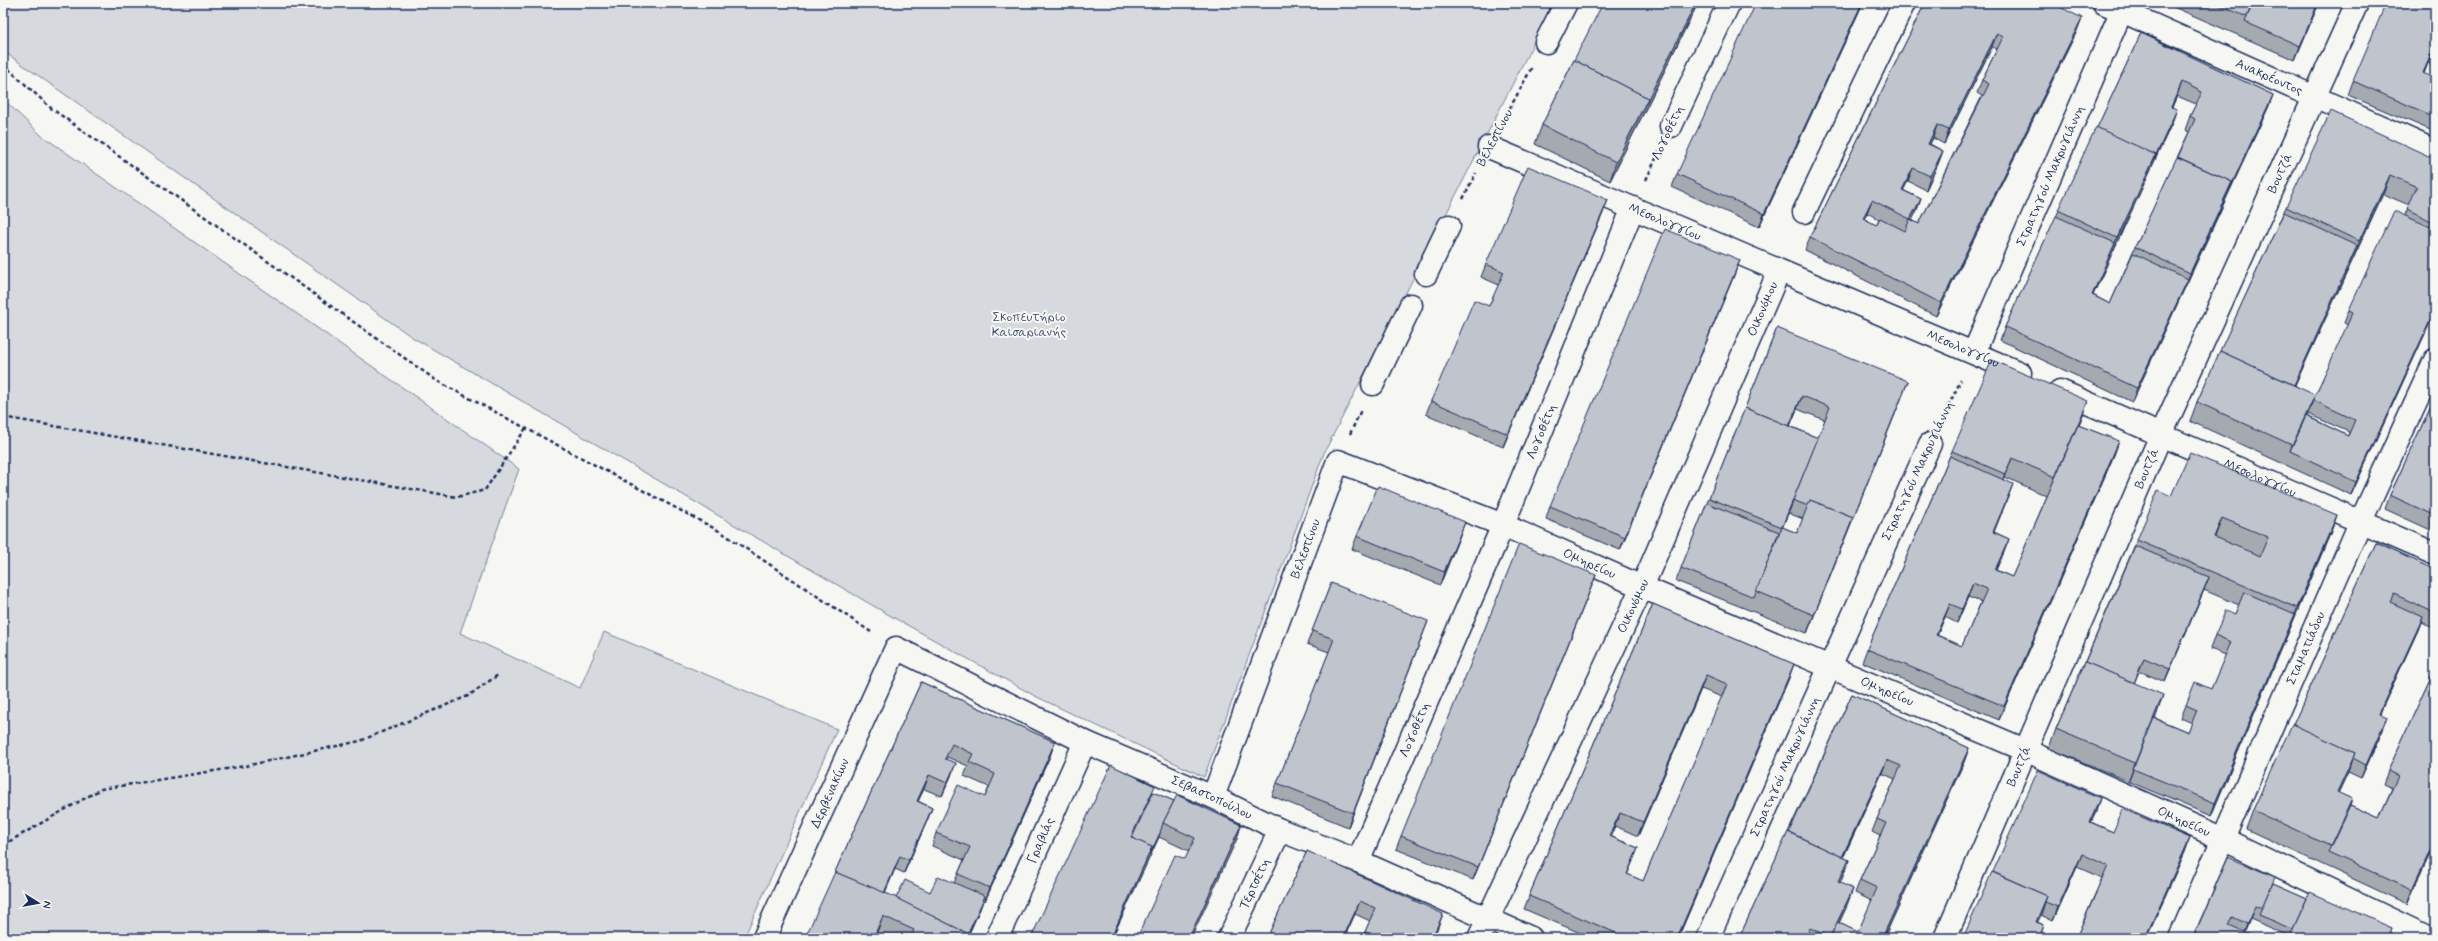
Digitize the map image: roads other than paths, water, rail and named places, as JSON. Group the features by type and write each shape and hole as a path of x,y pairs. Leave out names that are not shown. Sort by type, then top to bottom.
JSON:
{"street":[{"path":"1546,42 1566,3"},
{"name":"Λογοθέτη","path":"1671,126 1729,3"},
{"path":"1804,212 1904,3"},
{"name":"Βουτζά","path":"1945,938 2161,435 2357,3"},
{"name":"Ανακρέοντος","path":"2117,6 2435,151"},
{"name":"Στρατηγού Μακρυγιάννη","path":"1974,352 2117,6"},
{"name":"Μεσολογγίου","path":"1489,147 1779,271 1974,352 2360,523 2435,554"},
{"name":"Λογοθέτη","path":"1358,861 1503,524 1633,208"},
{"path":"1426,274 1449,226"},
{"name":"Οικονόμου","path":"1483,928 1642,587 1779,271"},
{"path":"1373,384 1410,305"},
{"name":"Σταματιάδου","path":"2180,938 2360,523 2435,360"},
{"name":"Στρατηγού Μακρυγιάννη","path":"1708,938 1930,444"},
{"name":"Ομηρείου","path":"1338,461 1503,524 1642,587 2025,750 2223,839 2429,938"},
{"name":"Βελεστίνου","path":"1213,797 1338,461"},
{"name":"Σεβαστοπούλου","path":"896,648 1085,742 1213,797 1280,830 1358,861 1483,928 1531,938"},
{"name":"Δερβενακίων","path":"764,938 896,648"},
{"name":"Γραβιάς","path":"997,938 1085,742"},
{"name":"Τερτσέτη","path":"1229,938 1280,830"}],"park label":[{"name":"Σκοπευτήριο Καισαριανής","path":"1029,324"}]}
